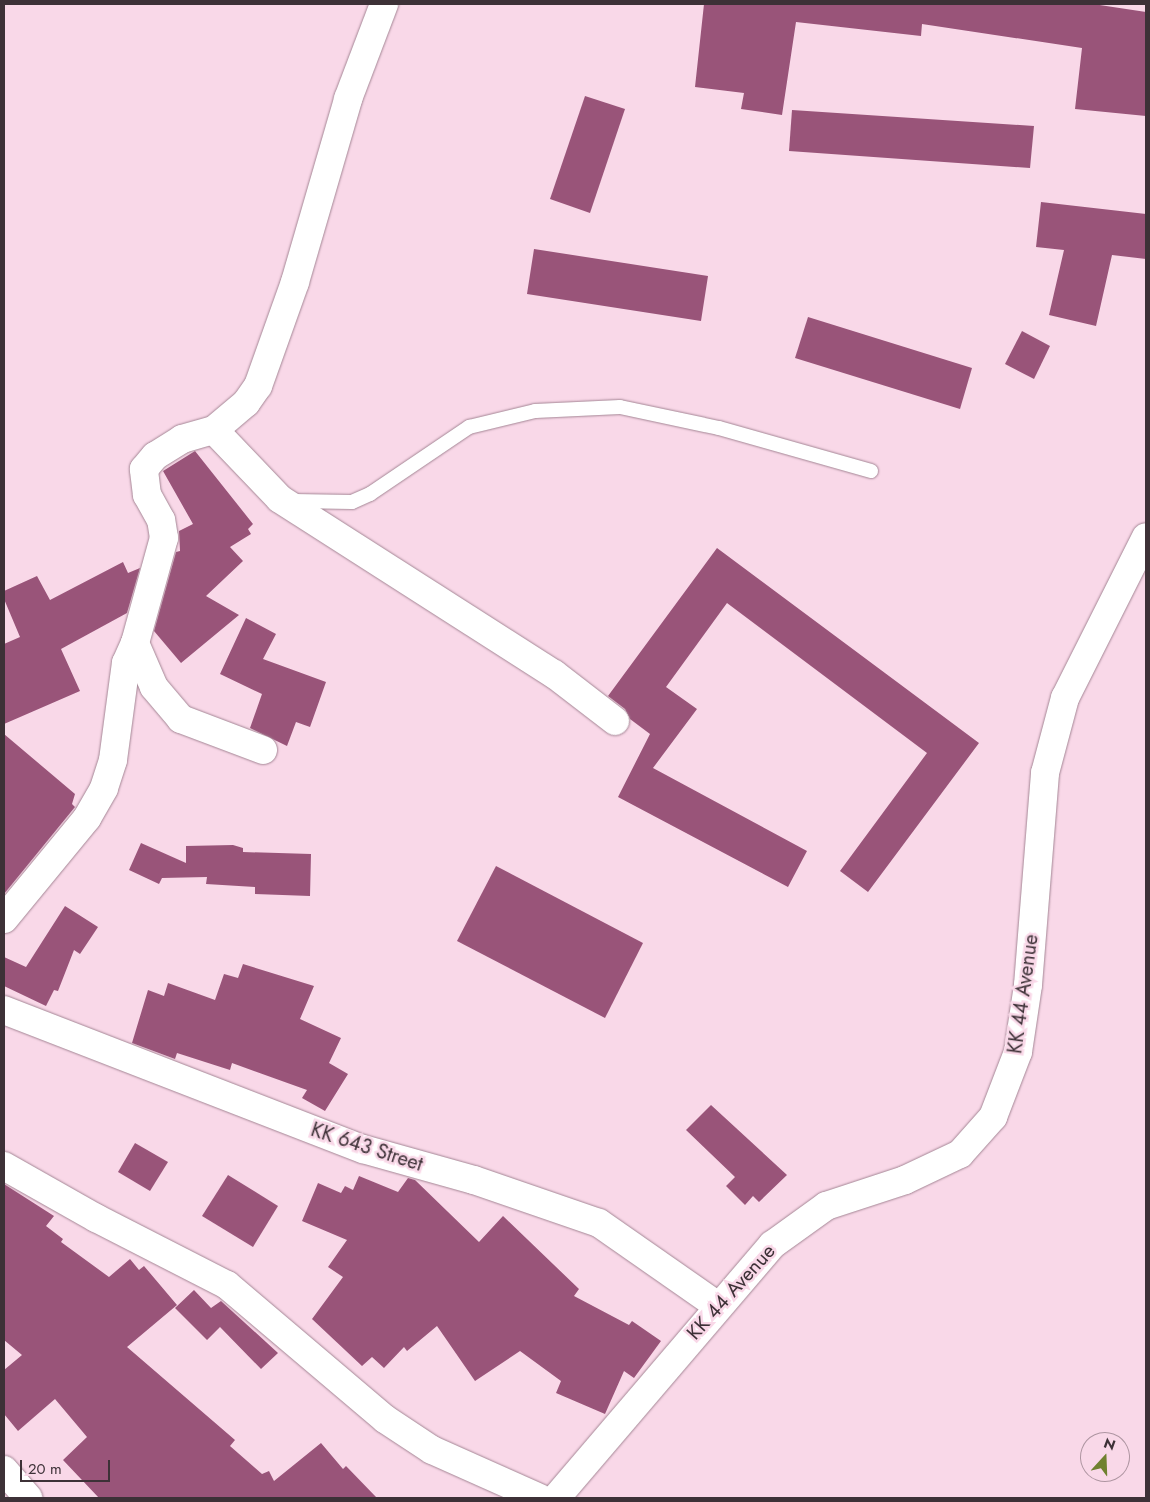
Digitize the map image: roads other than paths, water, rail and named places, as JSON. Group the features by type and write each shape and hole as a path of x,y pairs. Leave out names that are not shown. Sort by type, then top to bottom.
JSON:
{"street":[{"path":"4,919 86,818 104,788 113,760 126,663 135,643 164,538 161,520 147,495 144,469 155,456 182,439 214,430 246,403 258,386 294,282 348,99 384,4"},
{"path":"214,430 280,499 554,674 615,721"},
{"name":"KK 44 Avenue","path":"556,1498 772,1244 826,1206 905,1180 960,1154 993,1117 1018,1052 1028,985 1045,773 1065,698 1146,537"},
{"path":"135,643 154,687 181,719 263,750"},
{"name":"KK 643 Street","path":"4,1010 363,1149 474,1180 599,1223 718,1306"},
{"path":"4,1166 96,1218 227,1285 385,1419 432,1450 540,1498"},
{"path":"4,1470 28,1498"}],"lane":[{"path":"280,499 352,502 370,494 404,468 469,427 535,411 572,409 620,407 692,422 871,471"}]}
